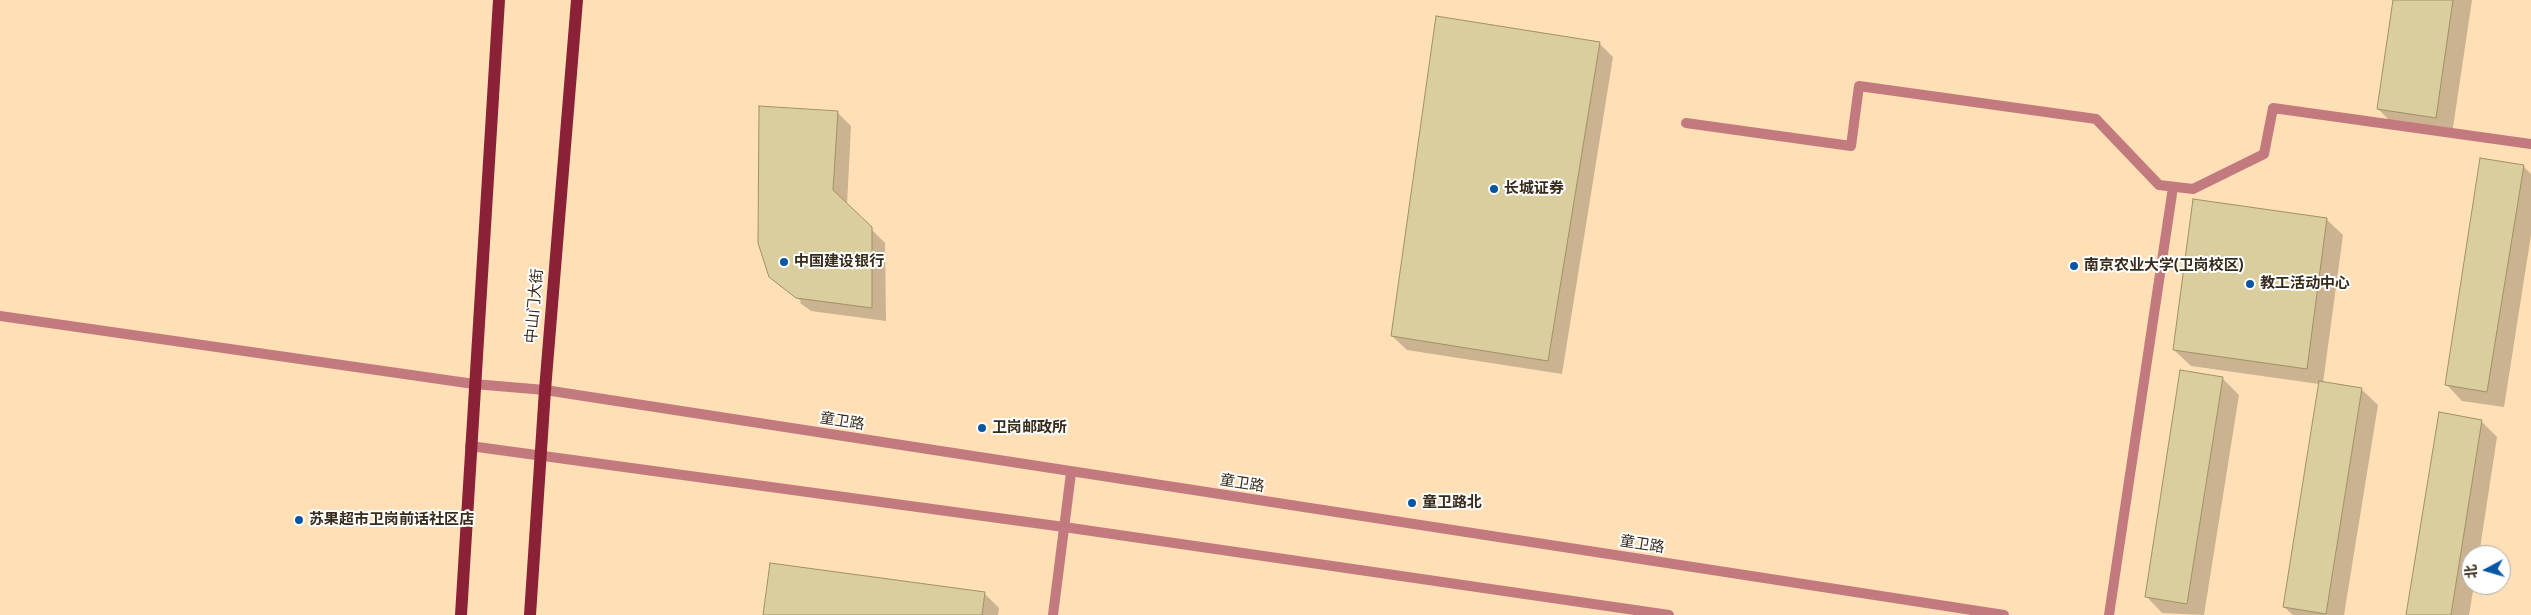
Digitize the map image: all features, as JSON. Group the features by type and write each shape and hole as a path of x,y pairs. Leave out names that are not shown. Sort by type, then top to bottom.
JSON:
{"main road":[{"path":"461,615 499,0"},
{"name":"中山门大街","path":"530,615 544,390 577,0"}],"street":[{"path":"1686,124 1851,146 1859,86 2096,119 2159,185 2193,189 2264,154 2273,108 2531,144"},
{"path":"2109,615 2173,187"},
{"name":"童卫路","path":"0,316 474,384 544,390 1071,473 2004,615"},
{"path":"470,446 1064,526 1669,615"},
{"path":"1054,615 1071,473"}],"building":[{"path":"2393,0 2453,0 2436,118 2377,109"},
{"name":"长城证券","path":"1436,16 1600,42 1548,361 1391,336"},
{"path":"759,106 838,111 833,190 872,227 872,308 796,298 769,277 758,243"},
{"path":"2480,158 2524,165 2487,392 2445,385"},
{"name":"教工活动中心","path":"2193,199 2327,218 2307,369 2173,350"},
{"path":"2180,370 2223,377 2187,604 2145,597"},
{"path":"2319,381 2362,388 2326,614 2283,607"},
{"path":"2439,412 2482,420 2451,615 2406,615"},
{"path":"770,563 985,592 982,615 763,615"}],"place":[{"name":"长城证券","path":"1494,189"},
{"name":"中国建设银行","path":"784,262"},
{"name":"南京农业大学(卫岗校区)","path":"2074,266"},
{"name":"教工活动中心","path":"2250,284"},
{"name":"卫岗邮政所","path":"982,428"},
{"name":"童卫路北","path":"1412,503"},
{"name":"苏果超市卫岗前话社区店","path":"299,520"}]}
